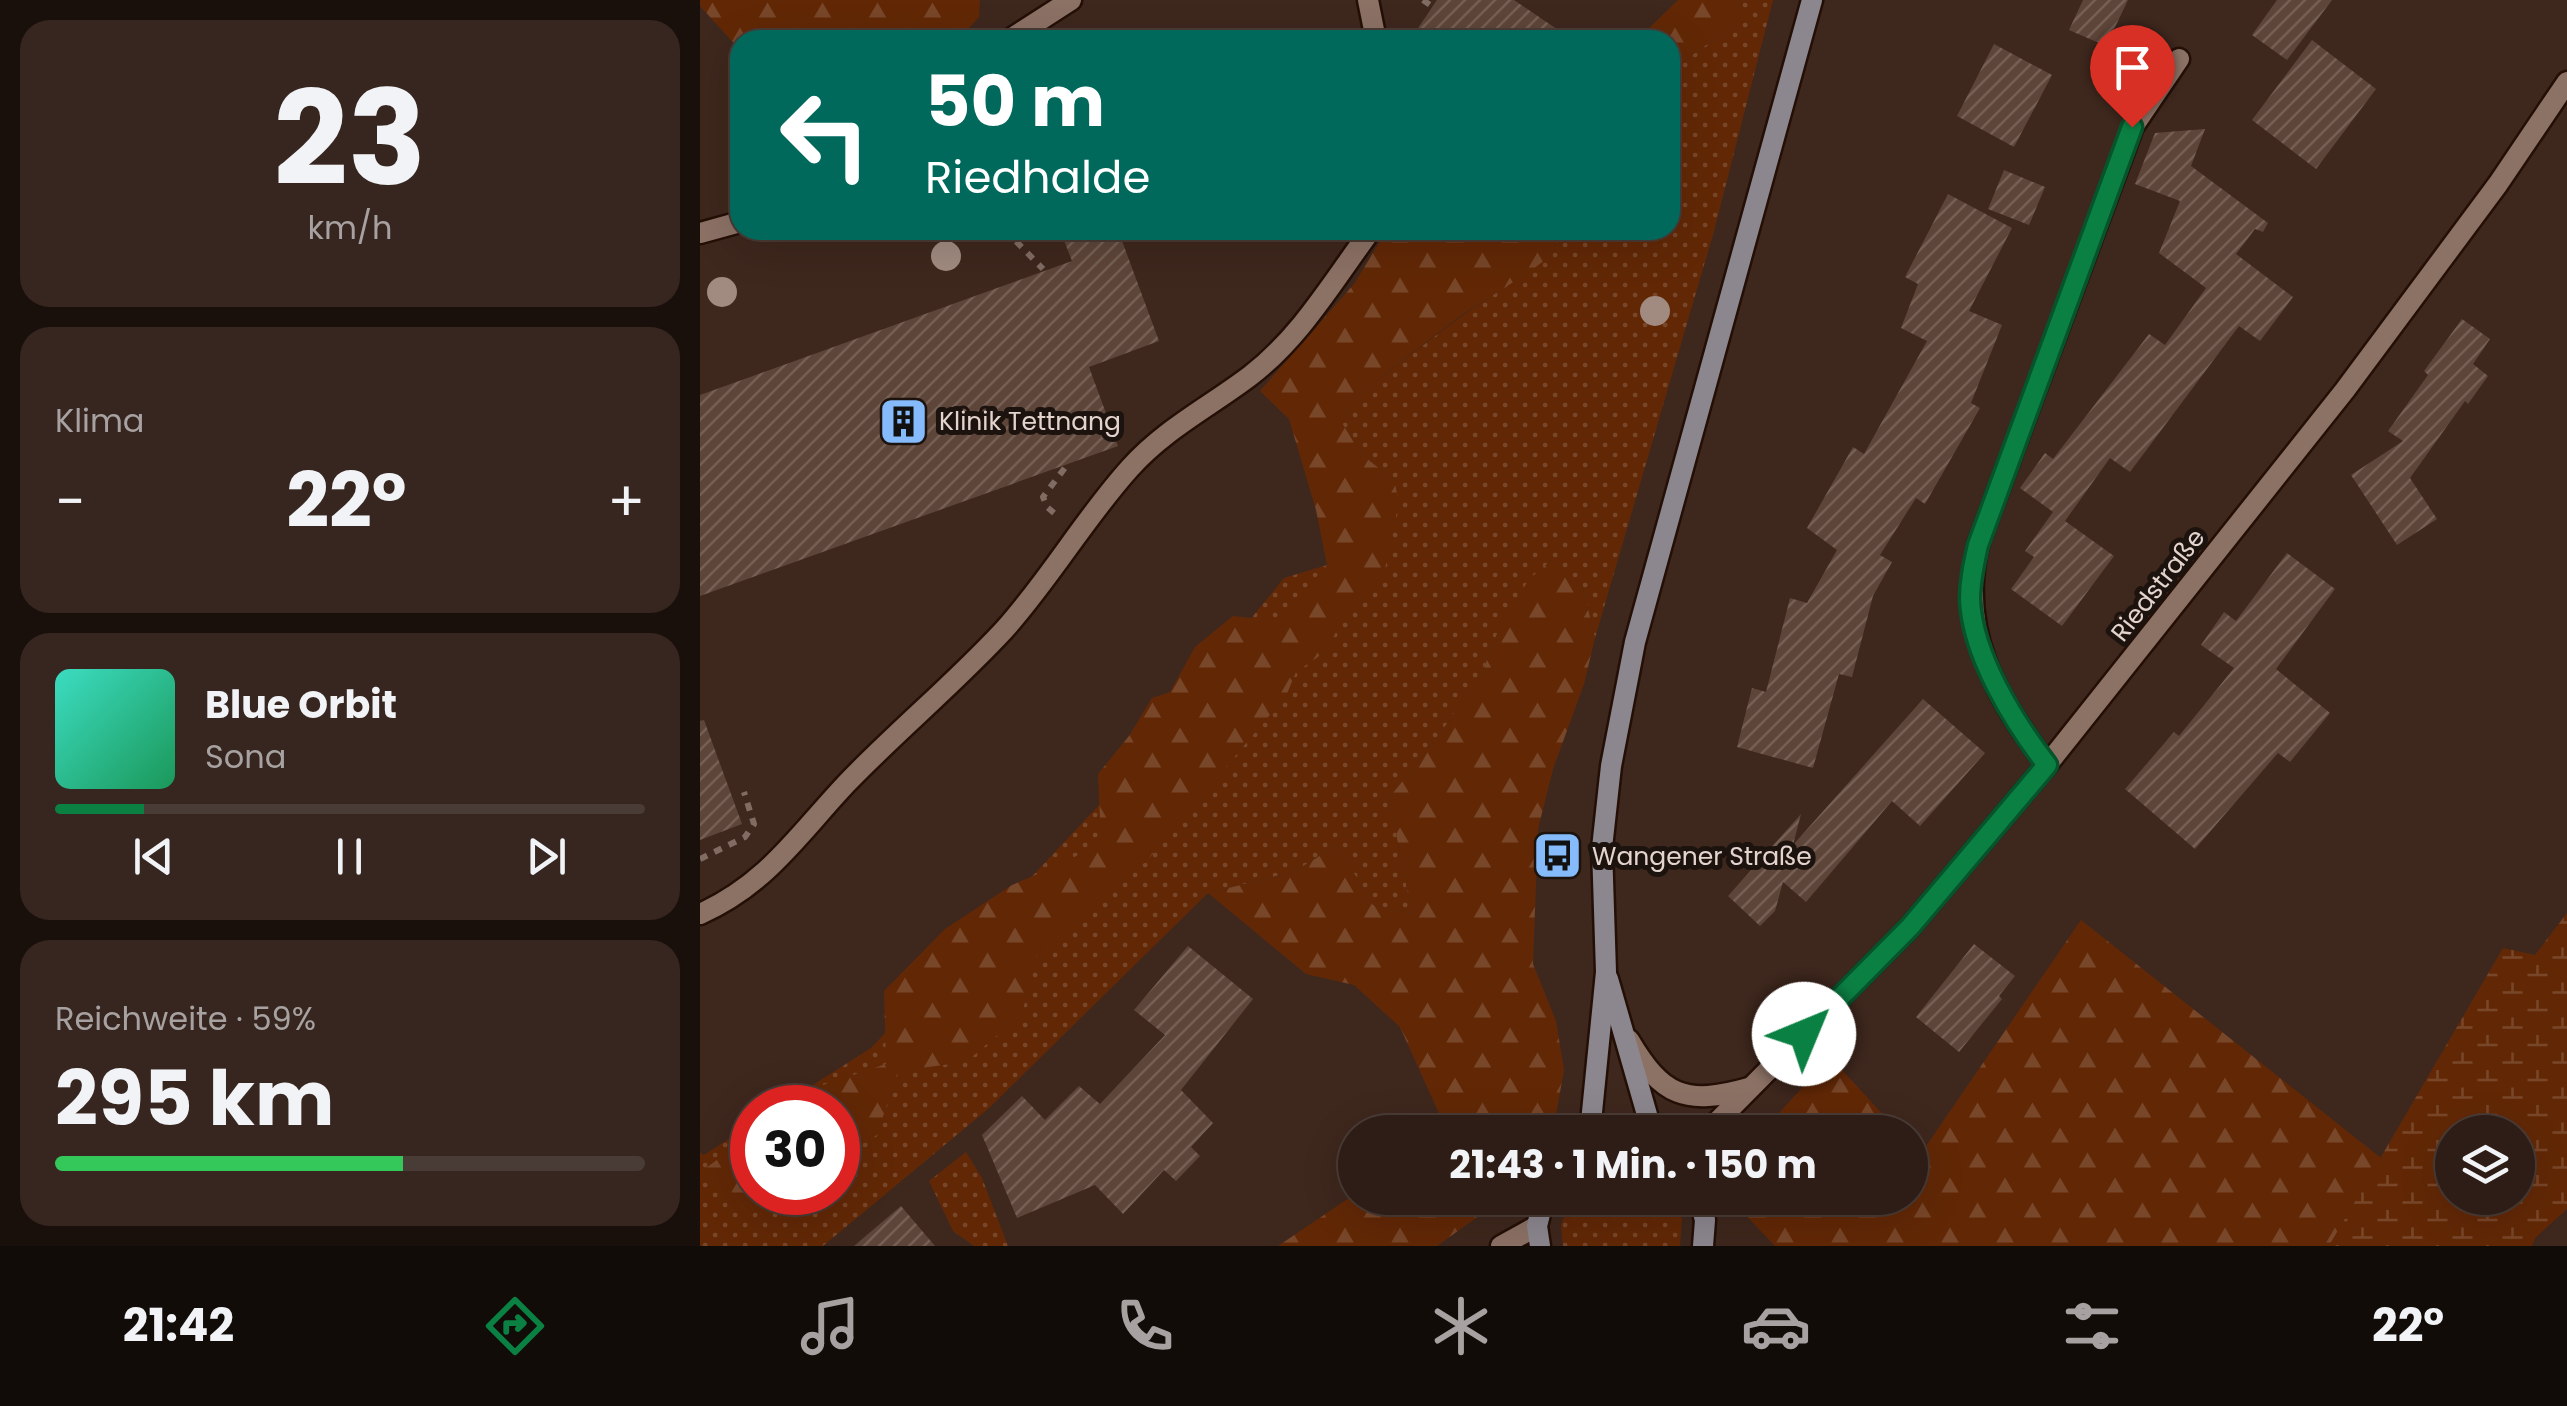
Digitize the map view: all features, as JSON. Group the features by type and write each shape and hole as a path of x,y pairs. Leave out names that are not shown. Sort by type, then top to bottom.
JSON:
{"main road":[{"path":"1592,1115 1606,972 1602,848 1620,709 1635,642 1812,0"},
{"path":"1606,972 1647,1115"},
{"path":"1703,1246 1704,1215"}],"street":[{"path":"1025,30 1071,0"},
{"path":"1368,0 1374,30"},
{"path":"2047,765 2015,723 2002,698 1978,638 1970,603 1971,576 1978,545 2132,127 2180,59"},
{"name":"Riedstraße","path":"1724,1115 1910,927 2047,765 2345,390 2498,184 2567,82"},
{"path":"700,233 730,225"},
{"path":"700,914 749,888 776,866 845,786 1006,627 1132,465 1174,426 1251,375 1300,330 1364,240"},
{"path":"1626,1034 1646,1068 1668,1088 1704,1098 1750,1088"},
{"path":"1501,1246 1538,1236"}],"path":[{"path":"1423,0 1433,7"},
{"path":"1015,240 1043,269"},
{"path":"700,859 745,837 754,824 744,792"}],"green space":[{"path":"700,0 980,0 979,17 967,30 730,30 730,39 700,6"},
{"path":"1678,0 1742,0 1735,24 1680,64 1680,30 1647,30"},
{"path":"1742,0 1773,0 1714,231 1595,638 1583,588 1551,560 1499,629 1481,675 1389,798 1412,914 1373,905 1337,845 1294,872 1208,893 988,1109 823,1246 700,1246 700,1153 704,1155 730,1138 730,1215 860,1215 860,1085 813,1085 871,1048 1100,804 1284,578 1327,565 1394,480 1366,458 1341,422 1359,394 1463,315 1545,260 1559,240 1680,240 1680,64 1735,24"},
{"path":"1381,240 1559,240 1545,260 1463,314 1359,394 1341,422 1366,458 1394,480 1399,502 1382,583 1351,605 1325,652 1296,672 1286,696 1145,863 1128,868 1036,957 1022,1014 966,1062 898,1071 877,1135 860,1145 860,1085 823,1085 886,1064 884,991 945,929 1012,885 1070,860 1101,840 1098,774 1129,736 1152,698 1170,692 1195,647 1233,616 1277,621 1327,565 1316,510 1289,419 1260,391 1354,284"},
{"path":"1552,560 1583,588 1595,638 1538,829 1533,964 1556,1021 1564,1070 1556,1115 1440,1115 1400,1027 1354,985 1306,974 1208,893 1294,872 1337,845 1373,905 1412,914 1389,798 1481,675 1499,629 1529,579"},
{"path":"2567,913 2567,1209 2535,1238 2532,1246 2329,1246 2503,948 2535,955"},
{"path":"2081,920 2381,1158 2329,1246 1775,1246 1746,1215 1928,1215 1928,1143"},
{"path":"1830,1057 1883,1115 1777,1115"},
{"path":"730,1150 730,1195 702,1171"},
{"path":"966,1152 982,1178 1008,1246 974,1246 953,1231 929,1181"},
{"path":"1338,1205 1338,1215 1480,1215 1437,1246 1278,1246"},
{"path":"1565,1215 1682,1217 1680,1246 1563,1246 1561,1225"}],"building":[{"path":"1437,0 1514,0 1558,30 1417,30"},
{"path":"2083,0 2128,0 2106,46 2069,30"},
{"path":"2277,0 2332,0 2287,60 2252,35"},
{"path":"2312,40 2376,89 2316,169 2252,120"},
{"path":"1994,44 2052,75 2014,147 1957,116"},
{"path":"2205,129 2191,166 2268,223 2263,232 2255,229 2236,254 2293,297 2260,341 2239,326 2130,472 2110,458 2065,521 2114,556 2062,626 2011,589 2034,557 2025,551 2053,512 2020,488 2045,453 2053,459 2149,334 2165,345 2206,288 2159,253 2180,201 2135,184 2155,133"},
{"path":"2004,170 2045,187 2029,225 1988,209"},
{"path":"1948,194 2012,228 1969,311 2002,325 1971,403 1980,408 1925,504 1916,498 1880,555 1892,562 1873,596 1852,677 1839,674 1813,768 1737,747 1752,688 1766,692 1790,598 1807,603 1837,550 1807,528 1853,447 1864,454 1927,341 1901,328 1918,284 1905,277"},
{"name":"Klinik Tettnang","path":"1064,240 1122,240 1159,341 1089,367 1118,446 700,596 700,395 1072,261"},
{"path":"2462,319 2490,339 2473,364 2488,376 2468,404 2465,401 2410,478 2437,519 2397,545 2351,475 2403,441 2388,431 2428,375 2424,371"},
{"path":"2287,553 2335,589 2276,669 2330,713 2290,762 2278,753 2195,849 2125,789 2174,732 2179,736 2234,668 2201,645 2224,612 2236,621"},
{"path":"1923,699 1985,753 1920,826 1892,801 1806,902 1783,882 1775,911 1760,926 1728,896 1801,814 1793,845"},
{"path":"704,720 742,824 700,840 700,721"},
{"path":"1974,944 2015,976 1999,996 2002,999 1959,1052 1916,1017"},
{"path":"1188,946 1253,999 1181,1090 1213,1123 1191,1147 1200,1156 1176,1181 1164,1170 1123,1214 1095,1185 1017,1218 982,1135 1022,1096 1045,1120 1079,1086 1100,1104 1165,1035 1134,1010"},
{"path":"901,1206 935,1246 854,1246"}],"place":[{"name":"Klinik Tettnang","path":"904,421"},
{"name":"Wangener Straße","path":"1557,856"}],"route":[{"path":"1804,1034 1910,927 2047,765 2015,723 2002,698 1978,638 1970,603 1971,576 1978,545 2132,127"}]}
